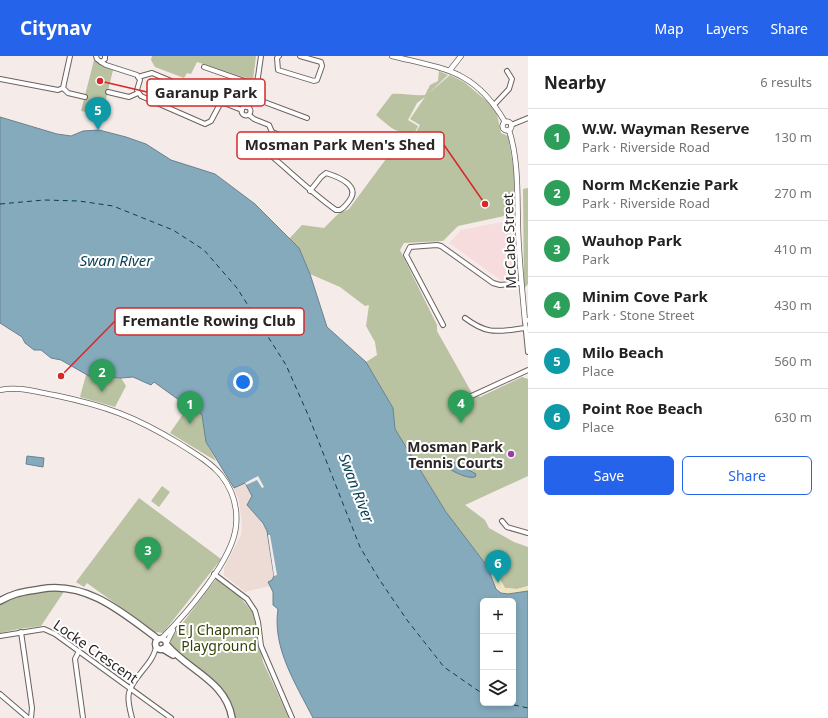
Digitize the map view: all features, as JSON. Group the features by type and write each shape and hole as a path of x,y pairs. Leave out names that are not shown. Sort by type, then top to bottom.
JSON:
{"main road":[{"path":"0,601 17,592 48,587 72,588 89,594 112,606 217,687 228,705 231,718"},
{"path":"0,604 18,595 30,592 49,590 75,592 89,596 120,614 161,644"}],"street":[{"path":"63,88 70,56"},
{"path":"91,56 104,59 109,66 138,77 152,72 217,100 220,104"},
{"path":"242,110 247,107 256,85 261,56"},
{"path":"270,56 278,57 277,68 281,71 317,80 322,66 321,62 300,56"},
{"path":"392,56 450,70 476,85 494,104 505,122 511,125"},
{"path":"450,70 461,56"},
{"path":"204,68 256,85"},
{"path":"494,104 509,89 512,79 507,70"},
{"path":"138,77 138,93 140,96 205,124 211,121 220,104"},
{"path":"0,80 58,90 63,88"},
{"path":"63,88 68,93 85,97"},
{"path":"108,92 129,97 138,93"},
{"path":"251,97 307,118"},
{"path":"220,104 224,103 242,110 244,115 249,115 254,119 269,124 272,132 266,150 310,191 336,210 340,210 353,196 354,191 337,176 326,173 321,176 310,191"},
{"path":"247,107 250,111 249,115"},
{"path":"509,130 511,125 528,118"},
{"name":"McCabe Street","path":"505,122 502,128 504,130 509,130 518,172 521,284 526,318 528,352"},
{"path":"272,132 300,144"},
{"path":"443,325 406,255 410,247 441,246 493,283 500,285 521,284"},
{"path":"465,318 475,325 492,332 526,328"},
{"path":"454,404 528,370"},
{"path":"0,390 26,390 109,408 150,426 212,466 229,487 234,501 236,517 234,539 228,553 214,574 130,688 128,694 132,718"},
{"path":"502,521 507,527 528,534"},
{"path":"214,574 247,598 255,611 261,646 292,718"},
{"name":"Locke Crescent","path":"0,636 44,629 55,634 171,718"},
{"path":"1,697 29,718 32,708 21,632"},
{"path":"79,651 74,659 83,718"}],"shaded area":[{"path":"512,220 516,279 502,281 449,243 461,230"},
{"path":"258,476 250,501 252,509 267,530 277,575 269,582 270,586 245,592 224,575 224,568 241,535 242,524 239,501 234,488"}],"green space":[{"path":"152,56 256,56 253,80 197,62 191,74 187,73 184,78 155,67 151,60"},
{"path":"94,60 104,67 113,70 102,115 81,111"},
{"path":"439,71 448,75 428,94 450,75 464,82 489,103 497,114 501,133 508,136 514,171 514,214 458,226 443,241 404,243 400,250 437,325 437,331 473,395 480,397 522,377 528,379 528,476 465,505 485,520 489,528 514,542 528,547 528,586 517,589 505,588 494,569 487,566 446,512 395,429 393,408 366,362 377,355 375,342 366,326 369,305 365,306 340,287 310,274 299,248 289,239 302,225 324,228 338,214 349,209 403,136 416,132 420,125 410,119 425,97 417,103 408,120 418,126 415,132 408,133 398,131 389,126 376,115 392,94 425,95 430,85 438,81"},
{"path":"528,188 528,284 524,289 523,189"},
{"path":"86,375 121,378 126,386 115,407 80,397"},
{"path":"190,404 202,415 206,442 216,461 170,433"},
{"path":"162,486 170,492 159,507 151,501"},
{"path":"139,498 221,559 163,633 155,632 87,583 84,587 76,582"},
{"name":"E J Chapman Playground","path":"216,579 240,597 253,613 263,662 289,718 235,718 232,705 226,694 218,685 170,645 172,637"},
{"path":"63,591 63,593 41,626 0,633 0,604 25,594"}],"sand":[{"path":"487,566 494,568 505,588 517,589 528,586 528,591 511,595 500,591"}],"water":[{"name":"Swan River","path":"0,117 57,134 71,136 83,131 99,130 126,137 146,144 171,160 215,174 255,204 299,248 310,274 327,327 366,362 393,408 395,429 446,512 487,566 496,589 501,593 508,594 528,591 528,718 313,718 293,679 282,652 277,623 278,609 273,605 273,592 268,582 272,580 274,576 267,531 263,523 247,505 252,496 245,483 234,488 206,442 202,415 190,404 179,400 154,382 151,385 133,377 121,378 89,376 61,360 51,358 41,350 34,350 25,343 22,337 0,323"},
{"path":"27,456 44,458 43,467 26,464"},
{"path":"449,459 476,474 475,477 465,476 447,467 446,462"}],"pier":[{"path":"258,476 264,487 262,488 257,480 246,485 245,483"},
{"path":"268,535 270,535 277,575 274,576"}],"ferry route":[{"path":"0,204 44,200 79,201 113,206 173,230 204,250 237,288 286,365 309,417 360,547 379,579 407,620 444,667 480,692"},
{"path":"516,705 528,708"}],"place":[{"name":"Garanup Park","path":"100,81"},
{"name":"Milo Beach","path":"98,130"},
{"name":"Mosman Park Men's Shed","path":"485,204"},
{"name":"Fremantle Rowing Club","path":"61,376"},
{"name":"Norm McKenzie Park","path":"102,392"},
{"name":"Minim Cove Park","path":"461,423"},
{"name":"W.W. Wayman Reserve","path":"190,424"},
{"name":"Mosman Park Tennis Courts","path":"511,454"},
{"name":"Wauhop Park","path":"148,570"},
{"name":"Point Roe Beach","path":"498,583"}]}
